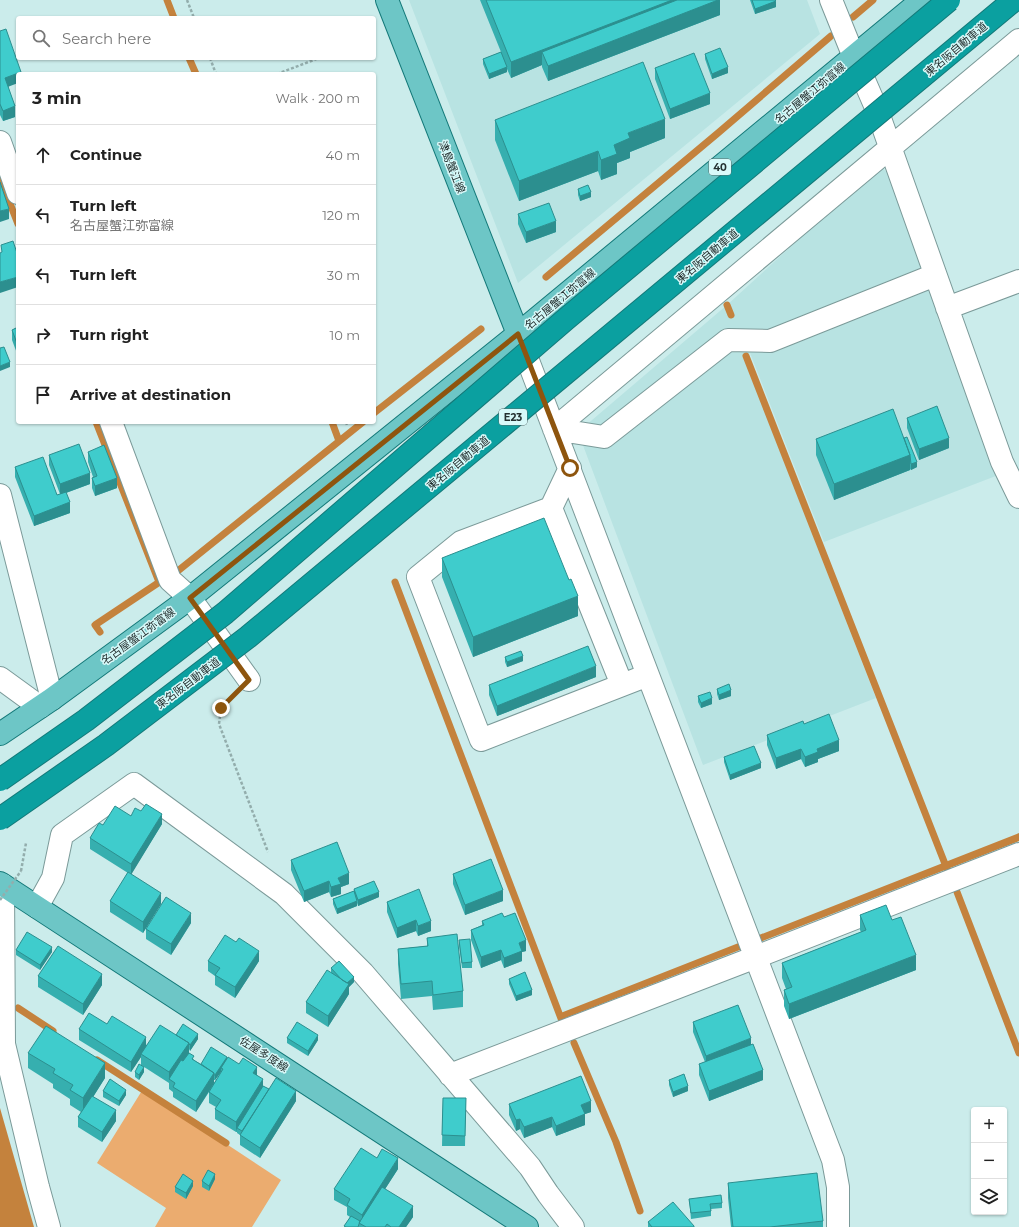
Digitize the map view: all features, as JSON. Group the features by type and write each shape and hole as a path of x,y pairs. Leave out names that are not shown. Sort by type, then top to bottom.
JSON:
{"highway":[{"path":"0,780 86,720 225,613 566,319 950,0"},
{"name":"東名阪自動車道","path":"0,819 106,745 248,637 1014,0"}],"main road":[{"name":"津島蟹江線","path":"387,0 518,334"},
{"name":"名古屋蟹江弥富線","path":"0,734 46,703 190,598 518,334 922,0"},
{"name":"佐屋多度線","path":"1,889 37,907 527,1227"}],"street":[{"path":"831,0 877,110 1002,462 1019,497"},
{"path":"554,429 1019,40"},
{"path":"0,142 16,187"},
{"path":"554,429 604,437 728,340 770,340 935,275"},
{"path":"947,308 1019,281"},
{"path":"518,334 833,1160 838,1188 838,1227"},
{"path":"112,424 170,580 190,598 249,680"},
{"path":"570,468 551,508 461,542 418,577 481,740 648,675"},
{"path":"0,495 46,703"},
{"path":"551,508 622,685"},
{"path":"0,678 46,703"},
{"path":"37,907 53,878 62,835 134,784 284,894 363,973 530,1167 573,1227"},
{"path":"450,1075 1019,854"},
{"path":"1,889 4,1044 49,1227"}],"path":[{"path":"187,0 193,16"},
{"path":"211,60 215,72"},
{"path":"282,72 314,60"},
{"path":"249,680 221,708 219,724 270,857"},
{"path":"1,889 21,871 26,843"}],"shaded area":[{"path":"409,0 807,0 820,34 518,283"},
{"path":"879,166 890,174 934,287 938,319 1001,474 824,542 750,353 743,356 876,698 703,765 578,432 727,305"},
{"path":"1019,833 1019,841 563,1019 564,1021 561,1022 558,1014"},
{"path":"143,1089 281,1180 252,1227 155,1227 166,1208 97,1163"},
{"path":"0,1108 34,1227 0,1227"}],"building":[{"path":"486,0 672,0 511,62"},
{"path":"677,0 718,0 548,66 542,52"},
{"path":"752,0 775,0 776,1 755,9"},
{"path":"6,29 21,72 16,72 16,74 5,78 15,106 3,111 0,104 0,31"},
{"path":"720,48 728,67 712,74 705,54"},
{"path":"501,52 507,67 489,74 483,59"},
{"path":"694,53 710,93 670,109 655,68"},
{"path":"643,62 665,119 628,133 630,138 614,145 617,154 601,160 598,151 519,181 495,120"},
{"path":"0,182 9,209 0,211"},
{"path":"588,185 591,192 580,196 578,189"},
{"path":"549,203 556,221 526,232 518,214"},
{"path":"13,241 16,250 16,278 0,282 0,253 2,252 1,245"},
{"path":"16,328 16,341 12,330"},
{"path":"4,347 10,362 0,366 0,348"},
{"path":"937,406 949,438 919,449 907,418"},
{"path":"893,409 910,455 834,484 816,439"},
{"path":"907,437 917,462 911,464 910,455 904,438"},
{"path":"79,444 90,473 60,484 49,455"},
{"path":"104,445 117,478 95,486 92,478 97,476 88,452"},
{"path":"43,457 57,495 66,492 70,502 34,516 15,467"},
{"path":"544,518 569,580 571,579 578,596 473,637 442,558"},
{"path":"588,646 596,666 497,706 489,685"},
{"path":"521,651 523,656 507,662 505,657"},
{"path":"729,684 731,690 719,695 717,689"},
{"path":"710,692 712,698 701,703 698,696"},
{"path":"829,714 839,740 817,749 818,752 805,757 801,749 776,758 767,735 803,721 804,724"},
{"path":"754,746 761,763 730,775 724,757"},
{"path":"146,804 162,814 131,864 90,838 99,823 103,825 115,806 131,816 135,808 141,811"},
{"path":"337,842 349,873 338,878 341,884 331,887 329,881 304,891 291,860"},
{"path":"491,859 503,890 465,905 453,874"},
{"path":"128,872 161,893 143,922 110,901"},
{"path":"374,881 379,892 358,900 354,889"},
{"path":"419,889 431,921 418,926 416,920 397,928 387,902"},
{"path":"354,891 357,901 337,909 333,899"},
{"path":"166,897 191,913 171,944 146,929"},
{"path":"886,905 892,920 901,917 916,955 789,1004 784,990 792,987 782,963 866,930 860,915"},
{"path":"502,913 504,917 515,913 526,940 519,943 522,951 504,958 501,950 481,957 471,930 484,925 482,921"},
{"path":"27,932 52,947 40,965 16,950"},
{"path":"457,934 463,991 433,995 432,981 401,984 398,949 428,946 427,938"},
{"path":"225,935 236,942 239,938 259,951 235,987 215,975 220,968 208,961"},
{"path":"470,939 472,962 462,963 459,940"},
{"path":"58,946 102,974 83,1004 38,976"},
{"path":"339,961 354,977 347,983 342,980 331,968"},
{"path":"327,970 349,984 328,1016 306,1002"},
{"path":"525,972 532,990 516,996 509,979"},
{"path":"738,1005 751,1038 706,1056 693,1022"},
{"path":"89,1013 107,1024 112,1016 146,1037 131,1062 79,1029"},
{"path":"297,1022 318,1035 308,1051 287,1038"},
{"path":"183,1024 198,1034 190,1045 176,1035"},
{"path":"160,1025 189,1043 169,1072 141,1054"},
{"path":"46,1026 105,1063 83,1098 70,1090 73,1085 53,1073 55,1069 28,1053"},
{"path":"753,1044 763,1070 709,1091 699,1064"},
{"path":"211,1047 227,1057 215,1075 201,1064"},
{"path":"189,1053 194,1056 192,1059 214,1073 196,1101 173,1087 175,1083 169,1079 181,1060 183,1061"},
{"path":"228,1057 239,1064 243,1058 257,1067 253,1073 263,1079 236,1122 215,1109 221,1100 209,1092 223,1069 221,1068"},
{"path":"139,1064 144,1067 139,1075 135,1072"},
{"path":"684,1074 688,1086 673,1092 669,1080"},
{"path":"581,1076 591,1101 581,1105 585,1114 556,1126 552,1117 524,1127 520,1119 516,1120 509,1104"},
{"path":"276,1078 296,1091 260,1148 240,1135"},
{"path":"110,1079 126,1090 119,1101 103,1091"},
{"path":"263,1086 269,1089 242,1131 237,1128"},
{"path":"92,1096 116,1110 102,1132 78,1117"},
{"path":"443,1098 466,1098 465,1136 442,1135"},
{"path":"361,1148 377,1158 382,1149 398,1158 362,1215 347,1205 350,1199 334,1189"},
{"path":"208,1170 215,1174 209,1186 202,1181"},
{"path":"817,1173 823,1221 770,1227 733,1227 728,1183"},
{"path":"183,1174 193,1181 186,1193 175,1187"},
{"path":"382,1187 413,1206 399,1227 391,1227 387,1224 385,1227 366,1227 359,1223"},
{"path":"721,1195 722,1203 710,1204 711,1211 691,1213 689,1199"},
{"path":"673,1202 694,1227 652,1227 648,1222"},
{"path":"351,1216 360,1221 358,1227 344,1226"}],"waterway":[{"path":"167,0 173,16"},
{"path":"853,17 873,0"},
{"path":"546,277 831,36"},
{"path":"190,60 195,72"},
{"path":"0,178 16,219"},
{"path":"727,305 731,315"},
{"path":"376,411 481,329"},
{"path":"746,356 947,869"},
{"path":"97,424 159,582"},
{"path":"333,424 339,441"},
{"path":"179,570 361,424"},
{"path":"100,632 95,625 161,581"},
{"path":"395,582 562,1021"},
{"path":"957,892 1019,1053"},
{"path":"18,1008 53,1031"},
{"path":"574,1043 616,1142 640,1211"},
{"path":"97,1060 226,1143"}],"route":[{"path":"221,708 249,680 190,598 518,334 570,468"}]}
